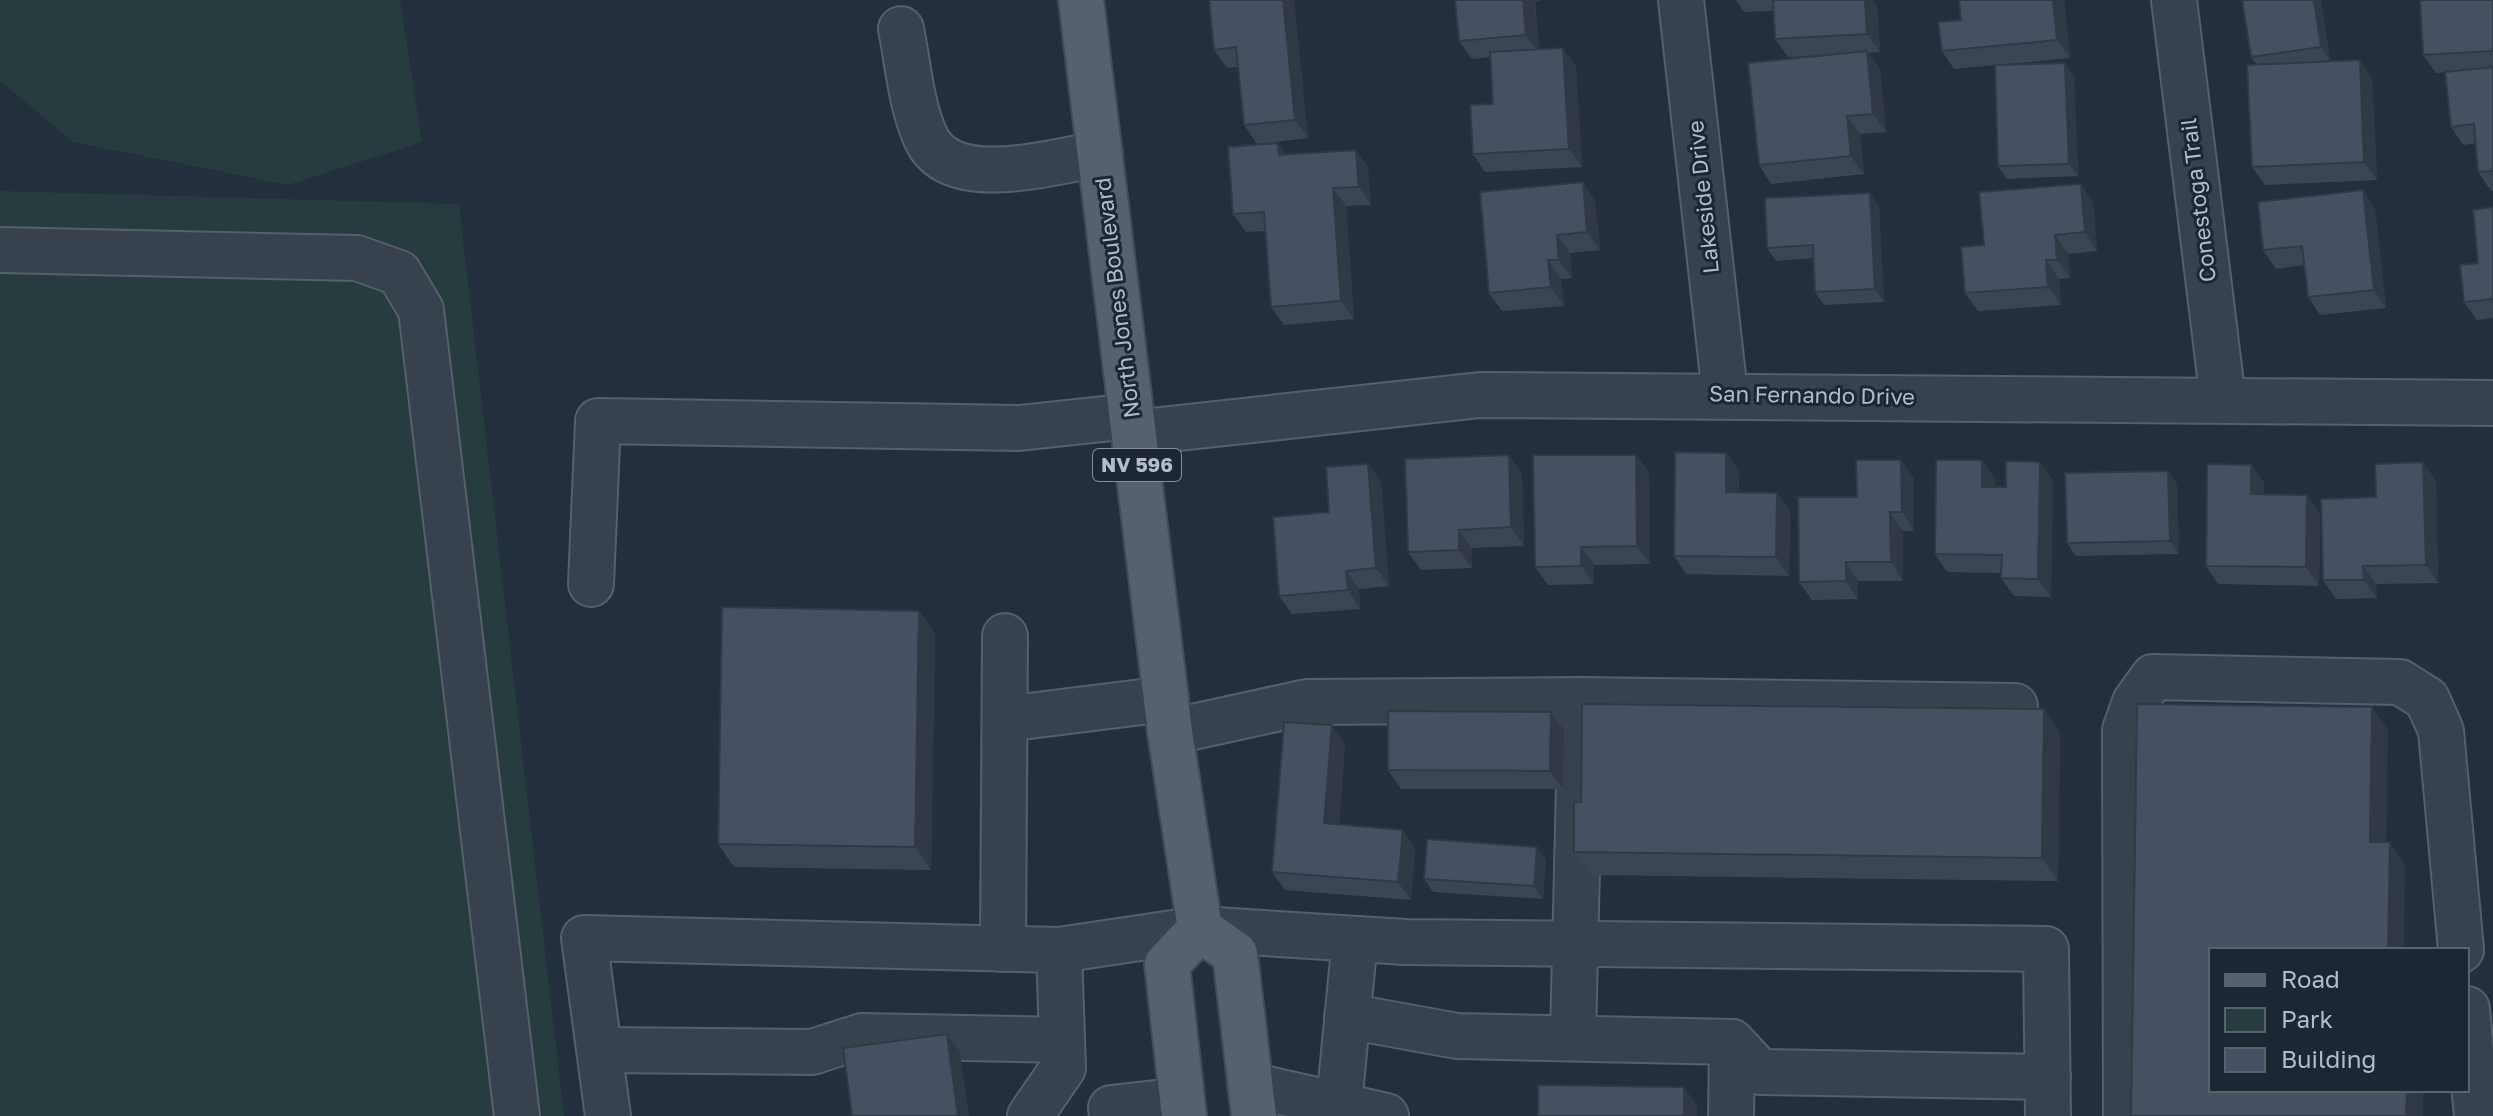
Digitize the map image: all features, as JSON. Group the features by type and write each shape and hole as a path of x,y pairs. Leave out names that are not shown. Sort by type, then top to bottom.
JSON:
{"main road":[{"name":"North Jones Boulevard","path":"1081,0 1168,716 1200,929"},
{"path":"1183,1108 1167,964 1200,929 1235,954 1252,1101"}],"street":[{"name":"Lakeside Drive","path":"1681,0 1725,394"},
{"name":"Conestoga Trail","path":"2174,0 2223,400"},
{"path":"901,29 926,139 949,162 986,171 1100,154"},
{"path":"0,250 357,258 399,273 421,310 517,1116"},
{"name":"San Fernando Drive","path":"591,584 598,421 1019,428 1132,425 1480,395 1725,394 2493,403"},
{"path":"1003,949 1005,636"},
{"path":"2126,1116 2125,730 2135,702 2153,677 2400,682 2427,699 2441,731 2461,948"},
{"path":"1573,1037 1581,700"},
{"path":"1005,719 1168,716 1307,702 1581,700 2015,706"},
{"path":"608,1116 584,938 1059,950 1200,929 1355,939 1574,945 2046,949 2048,1096 1760,1072 1732,1042 1457,1036 1347,1016"},
{"path":"1339,1104 1355,939"},
{"path":"1030,1116 1063,1054 1059,950"},
{"path":"2469,1030 2477,1116"},
{"path":"600,1050 812,1052 862,1036 1063,1054 1111,1112 1183,1108"},
{"path":"1731,1116 1732,1042"},
{"path":"1252,1101 1339,1104 1386,1116"}],"green space":[{"path":"0,0 400,0 422,142 288,185 73,142 0,81"},
{"path":"0,191 459,204 564,1116 0,1116"}],"building":[{"path":"1209,0 1283,0 1295,120 1244,125 1236,47 1214,50"},
{"path":"1455,0 1523,0 1526,35 1459,41"},
{"path":"1773,0 1865,0 1867,34 1775,39"},
{"path":"1959,0 2053,0 2057,40 1942,51 1938,22 1961,20"},
{"path":"2242,0 2314,0 2321,47 2251,57"},
{"path":"2420,0 2493,0 2493,51 2423,55"},
{"path":"1563,48 1569,149 1473,154 1470,105 1493,104 1490,52"},
{"path":"1867,51 1873,114 1847,116 1851,156 1759,165 1748,63"},
{"path":"2360,60 2364,162 2252,167 2247,65"},
{"path":"2065,63 2069,164 1998,166 1995,65"},
{"path":"2493,67 2493,171 2478,172 2474,124 2451,127 2445,72"},
{"path":"1278,143 1279,155 1356,150 1359,187 1333,188 1341,301 1271,307 1264,212 1233,214 1228,147"},
{"path":"1583,182 1587,232 1557,235 1559,260 1548,260 1551,287 1489,293 1480,192"},
{"path":"2081,184 2085,232 2055,235 2057,260 2046,260 2048,287 1965,293 1961,247 1984,245 1979,192"},
{"path":"2363,190 2374,290 2308,297 2302,246 2263,250 2258,202"},
{"path":"1870,193 1875,289 1815,292 1813,245 1767,248 1765,198"},
{"path":"2493,207 2493,299 2464,302 2460,265 2478,263 2473,210"},
{"path":"1675,452 1726,453 1726,492 1777,493 1776,557 1674,556"},
{"path":"1509,455 1511,527 1459,530 1459,550 1408,552 1405,459"},
{"path":"1533,455 1636,455 1637,546 1581,547 1581,566 1535,567"},
{"path":"1856,460 1901,460 1902,512 1890,512 1891,562 1846,562 1846,581 1799,582 1798,497 1857,497"},
{"path":"1936,460 1982,460 1982,487 2006,487 2006,461 2040,462 2038,579 2001,578 2002,555 1935,554"},
{"path":"2423,462 2426,565 2363,566 2364,580 2323,580 2321,499 2376,497 2375,464"},
{"path":"1368,464 1376,568 1346,571 1348,590 1279,596 1273,517 1329,512 1326,467"},
{"path":"2207,464 2251,465 2251,494 2307,495 2306,567 2206,566"},
{"path":"2168,471 2170,541 2067,543 2065,473"},
{"path":"722,607 919,611 915,847 718,844"},
{"path":"1582,704 2044,709 2042,858 1574,852 1574,802 1581,802"},
{"path":"2137,704 2372,707 2370,842 2390,842 2388,948 2209,948 2209,1092 2407,1092 2406,1116 2131,1116"},
{"path":"1388,711 1551,712 1550,771 1388,770"},
{"path":"1284,722 1332,725 1324,823 1403,830 1398,882 1272,872"},
{"path":"1427,839 1537,847 1534,886 1424,879"},
{"path":"947,1034 958,1116 852,1116 843,1048"},
{"path":"1538,1085 1684,1087 1684,1116 1538,1116"}]}
